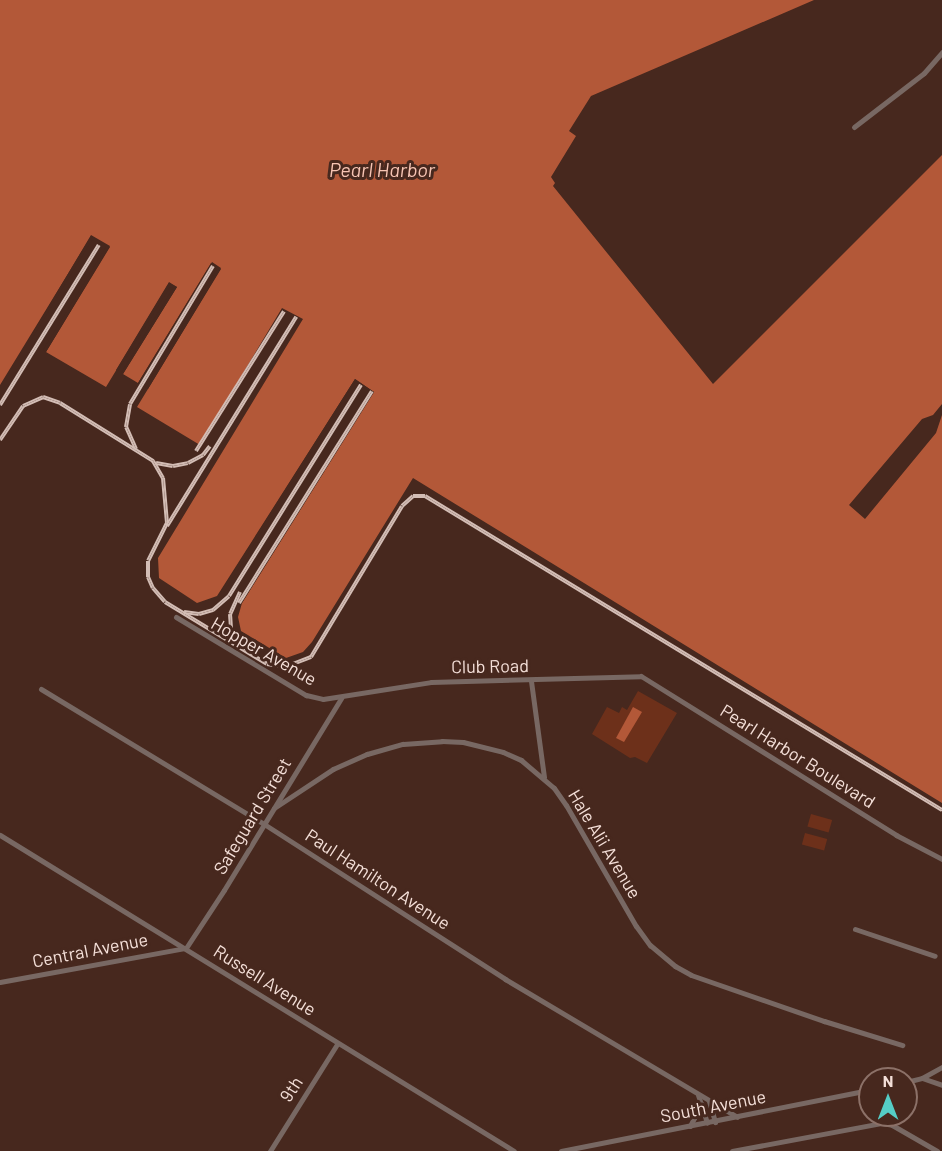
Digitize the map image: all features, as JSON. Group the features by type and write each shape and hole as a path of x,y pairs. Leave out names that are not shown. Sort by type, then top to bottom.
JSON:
{"street":[{"path":"854,127 924,73 942,52"},
{"name":"Hopper Avenue","path":"176,617 306,695 323,699 341,698"},
{"name":"Club Road","path":"341,698 431,682 531,681 641,676"},
{"name":"Pearl Harbor Boulevard","path":"641,676 896,835 942,859"},
{"path":"531,681 544,777"},
{"name":"Paul Hamilton Avenue","path":"41,689 264,824 505,979 737,1117"},
{"name":"Safeguard Street","path":"186,948 341,698"},
{"name":"Hale Alii Avenue","path":"274,808 333,769 367,754 403,744 442,741 483,745 521,760 544,777 567,805 636,926 650,945 675,966 691,975 902,1045"},
{"name":"Russell Avenue","path":"0,836 514,1151"},
{"path":"855,929 935,956"},
{"name":"Central Avenue","path":"0,982 186,948"},
{"name":"9th","path":"270,1151 337,1044"},
{"path":"918,1079 942,1067"},
{"path":"922,1078 942,1085"},
{"name":"South Avenue","path":"561,1151 858,1092"},
{"path":"698,1095 707,1123"},
{"path":"709,1101 715,1122"},
{"path":"690,1126 701,1104"},
{"path":"732,1151 882,1123 892,1125 937,1151"}],"shaded area":[{"path":"638,691 677,713 647,763 635,757 630,758 592,734 607,707 619,713 622,707 627,710"},
{"path":"811,814 832,820 829,833 807,826"},
{"path":"805,833 827,839 824,851 802,845"}],"water":[{"name":"Pearl Harbor","path":"0,0 814,0 591,96 569,131 576,136 551,177 555,183 553,186 713,384 942,155 942,803 413,478 312,642 303,652 286,658 241,631 238,617 242,603 374,392 355,379 217,596 197,603 159,578 158,558 303,319 282,308 200,445 137,407 221,269 211,263 138,383 123,374 177,287 169,283 106,387 46,352 110,247 91,236 0,385"},
{"path":"633,707 642,712 624,742 616,738"}],"pier":[{"path":"91,235 110,246 46,352 43,350 106,247 92,240 30,342 28,341"},
{"path":"212,262 221,268 148,389 145,388 217,269 213,266 140,385 138,383"},
{"path":"169,282 177,287 123,374 121,373 173,288 170,287 118,371 116,370"},
{"path":"355,379 374,392 242,603 240,602 371,392 355,382 224,592 221,591"},
{"path":"942,404 942,415 936,433 865,519 849,505 922,419 933,415"}],"railway":[{"path":"0,405 99,245"},
{"path":"136,449 126,427 130,404 213,266"},
{"path":"196,451 284,311"},
{"path":"167,526 296,317"},
{"path":"184,612 199,614 213,610 229,596 361,385"},
{"path":"239,603 372,391"},
{"path":"0,440 23,406 43,397 60,403 153,461 163,478 167,523 148,561 148,577 153,588 165,602 267,664 285,667 311,657 402,506 413,496 425,496 942,810"},
{"path":"156,463 173,466 188,463 203,455 210,446"},
{"path":"240,592 230,614 231,629 240,647"}]}
